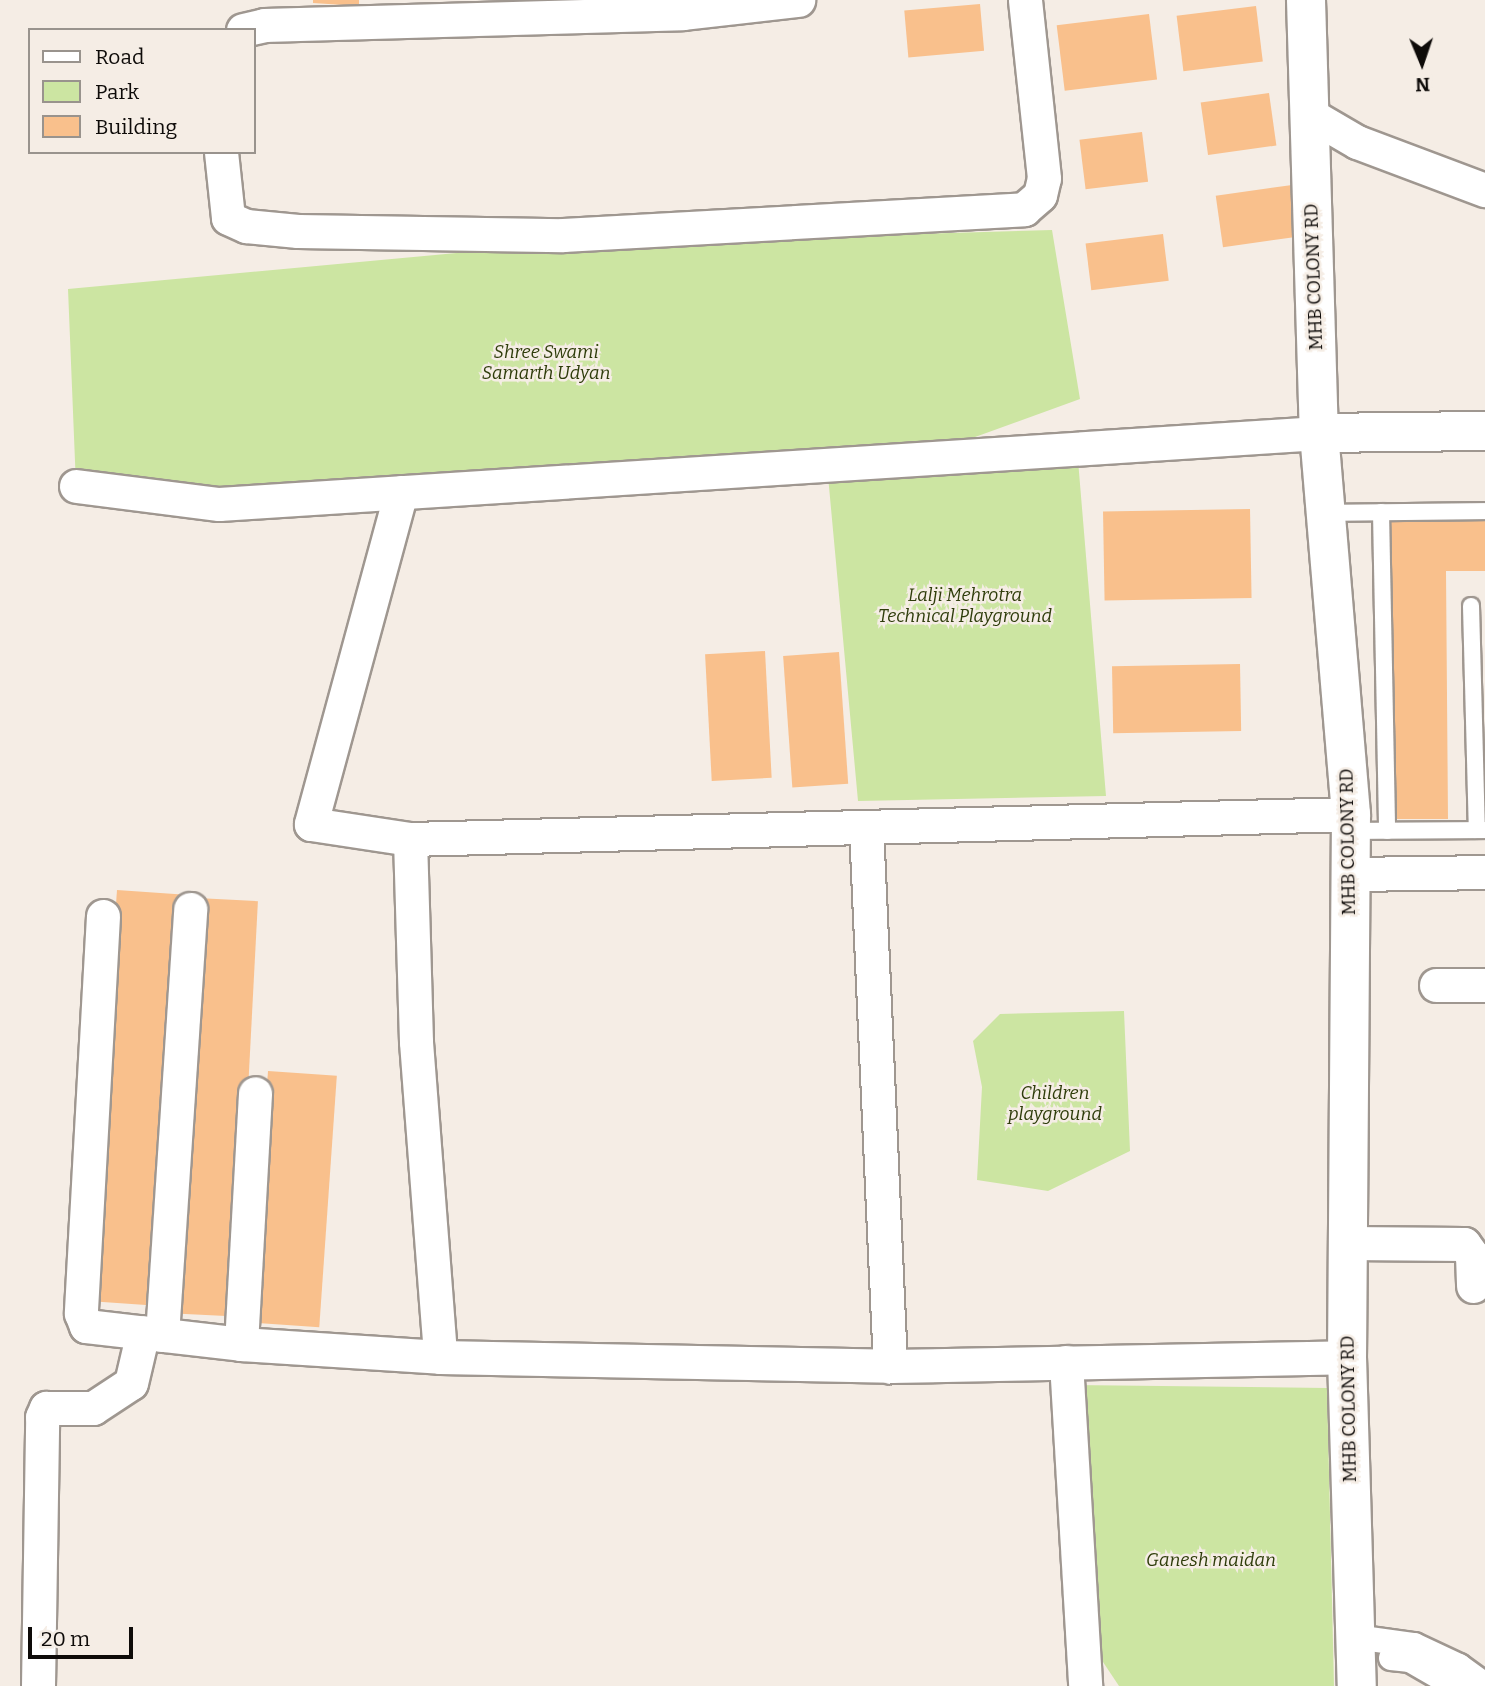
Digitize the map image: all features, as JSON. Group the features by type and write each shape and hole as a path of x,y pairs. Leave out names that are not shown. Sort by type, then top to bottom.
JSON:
{"street":[{"path":"251,28 264,25 682,13 798,0"},
{"path":"221,154 228,218 246,226 298,231 563,234 1024,209 1041,195 1044,178 1025,0"},
{"name":"MHB COLONY RD","path":"1306,0 1319,433 1363,826 1350,874 1347,1357 1356,1659"},
{"path":"1309,114 1357,142 1485,190"},
{"path":"76,486 219,504 1319,433 1485,431"},
{"path":"401,492 311,824 410,839 866,827 1363,826"},
{"path":"866,827 890,1366"},
{"path":"410,839 416,1042 440,1357"},
{"path":"1350,874 1485,872"},
{"path":"38,1686 42,1417 46,1408 93,1408 131,1383 152,1334 190,909"},
{"path":"103,916 81,1312 86,1326 241,1343 440,1357 890,1366 1347,1357"},
{"path":"1436,985 1485,985"},
{"path":"241,1343 255,1093"},
{"path":"1348,1243 1464,1244 1472,1255 1473,1286"},
{"path":"1066,1362 1085,1686"},
{"path":"1356,1659 1414,1645 1460,1666 1485,1685"},
{"path":"1356,1659 1410,1660 1455,1686"}],"lane":[{"path":"1326,513 1485,511"},
{"path":"1381,512 1363,826 1481,830 1471,607"}],"green space":[{"name":"Shree Swami Samarth Udyan","path":"1052,230 1080,399 917,458 1077,448 1106,796 858,801 827,465 286,489 76,486 68,289 543,245"},
{"name":"Children playground","path":"1124,1011 1130,1151 1048,1191 977,1180 982,1087 973,1041 1000,1014"},
{"name":"Ganesh maidan","path":"1073,1385 1327,1388 1334,1686 1119,1686 1087,1638"}],"building":[{"path":"313,0 359,0 359,6 313,3"},
{"path":"980,4 984,51 908,57 904,11"},
{"path":"1256,6 1263,62 1183,71 1177,16"},
{"path":"1149,14 1157,80 1065,91 1057,25"},
{"path":"1269,93 1276,145 1208,155 1201,103"},
{"path":"1142,132 1148,182 1086,189 1079,140"},
{"path":"1292,185 1299,236 1223,247 1216,196"},
{"path":"1163,234 1169,281 1091,290 1086,244"},
{"path":"1250,509 1252,598 1105,601 1103,512"},
{"path":"1485,517 1485,571 1446,571 1448,819 1392,819 1390,518"},
{"path":"765,651 772,778 712,781 705,654"},
{"path":"839,652 848,784 792,788 783,656"},
{"path":"1240,664 1241,731 1113,733 1112,666"},
{"path":"117,890 182,895 153,1306 88,1301"},
{"path":"197,898 258,901 236,1317 175,1313"},
{"path":"268,1071 337,1076 319,1327 250,1322"}],"park label":[{"name":"Lalji Mehrotra Technical Playground","path":"965,606"}]}
